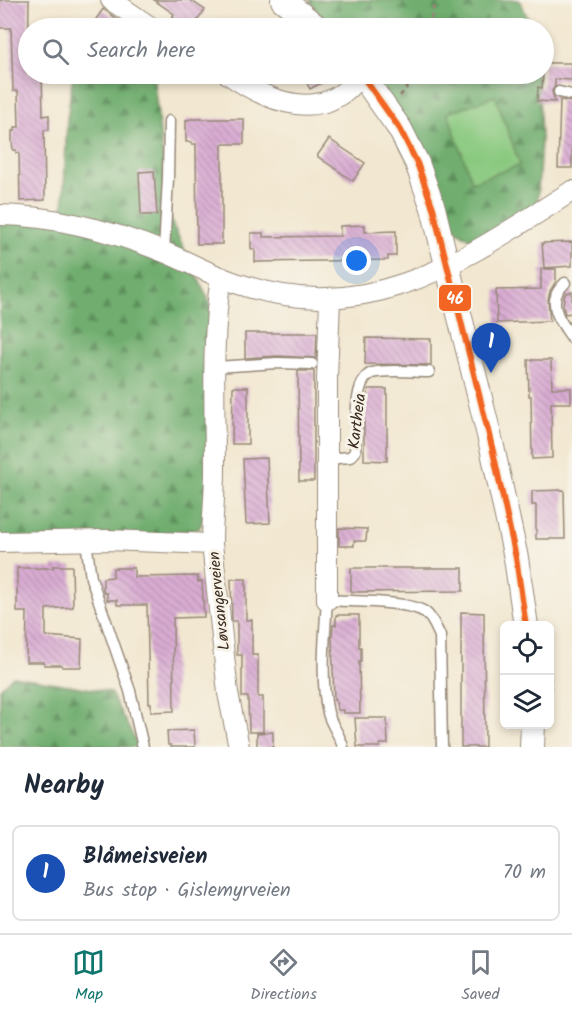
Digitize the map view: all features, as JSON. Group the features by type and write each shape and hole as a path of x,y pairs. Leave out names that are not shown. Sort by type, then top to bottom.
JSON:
{"street":[{"path":"111,0 137,18"},
{"path":"283,0 306,18"},
{"path":"244,84 277,101 296,105 314,104 344,93 352,84"},
{"path":"368,84 400,129 417,163 432,208 492,447 516,558 525,621"},
{"path":"0,215 36,217 93,228 164,252 240,285 330,299 365,294 426,277 572,191"},
{"path":"212,544 215,367 221,277"},
{"name":"Kartheia","path":"327,459 330,299"},
{"path":"327,459 327,600"},
{"name":"Løvsangerveien","path":"0,542 108,540 212,544 228,693 239,747"},
{"path":"532,747 533,729"}],"lane":[{"path":"559,92 572,95"},
{"path":"164,252 169,121"},
{"path":"565,283 556,296 556,308 572,338"},
{"path":"215,367 312,364"},
{"name":"Kartheia","path":"327,459 350,457 355,452 359,388 365,377 377,372 429,372"},
{"path":"86,541 91,578 130,691 143,747"},
{"path":"343,747 328,715 326,701 324,651 327,600 407,606 424,612 433,622 440,636 442,747"}],"path":[{"path":"431,18 435,0"},
{"path":"397,101 410,84"}],"green space":[{"path":"309,0 518,0 528,18 321,18"},
{"path":"72,84 154,84 170,219 211,305 214,494 199,529 103,540 0,542 0,222 63,216 67,121"},
{"path":"363,84 538,84 541,139 537,211 475,242 448,225"},
{"path":"495,96 520,165 472,182 448,113"},
{"path":"13,676 110,692 139,747 0,747 0,688"}],"building":[{"path":"0,0 29,0 29,18 18,18 18,84 42,84 43,116 49,115 49,130 44,130 45,200 20,201 19,153 13,150 12,141 12,131 15,131 15,127 19,127 18,91 13,91 11,28 0,28"},
{"path":"154,0 190,0 205,10 199,18 174,18 174,14"},
{"path":"103,9 116,18 97,18"},
{"path":"554,63 572,63 572,80 555,79 555,86 552,91 555,102 537,101 538,87 542,88 542,84 554,84"},
{"path":"307,84 319,84 310,89"},
{"path":"560,100 572,102 572,168 558,168"},
{"path":"244,119 244,144 222,144 222,244 197,244 196,144 186,142 186,120"},
{"path":"329,139 365,163 353,181 317,156"},
{"path":"154,171 157,215 141,215 139,172"},
{"path":"365,225 365,232 396,231 396,256 388,256 388,260 255,262 255,249 251,249 251,233 263,233 263,237 340,236 340,226"},
{"path":"572,242 572,266 544,268 542,243"},
{"path":"541,269 556,269 556,281 548,300 550,321 497,323 496,290 541,289"},
{"path":"572,292 572,313 565,314 564,297 566,293"},
{"path":"245,333 317,333 316,358 277,356 245,358"},
{"path":"366,338 431,339 431,365 365,364"},
{"path":"528,360 551,360 552,388 571,388 571,403 551,403 552,458 532,459"},
{"path":"298,371 314,371 314,481 299,481"},
{"path":"233,387 248,387 248,444 232,444"},
{"path":"369,389 387,389 387,461 364,460 364,408"},
{"path":"267,458 270,523 246,524 243,459"},
{"path":"564,490 565,539 536,539 536,505 532,505 532,491"},
{"path":"339,528 367,529 366,541 354,541 354,546 339,546"},
{"path":"53,566 72,566 73,607 46,609 46,636 82,639 81,667 26,662 27,612 17,612 17,568 53,568"},
{"path":"113,568 134,568 134,577 198,576 198,582 202,581 204,617 173,618 174,711 151,712 147,605 117,605 117,600 107,600 107,593 104,593 103,589 103,578 113,577"},
{"path":"351,568 463,568 463,591 351,592"},
{"path":"231,579 246,579 246,620 252,620 252,655 258,655 258,697 263,697 263,732 249,732 248,697 242,697 242,655 237,655 237,621 232,621"},
{"path":"461,612 484,613 485,747 461,747"},
{"path":"336,615 359,615 360,713 343,713 343,710 337,710 336,700 334,700 332,637"},
{"path":"355,718 387,718 388,744 380,744 380,747 357,747"},
{"path":"194,730 195,747 168,745 167,731"},
{"path":"273,732 273,747 257,747 257,733"}],"transit line":[{"name":"46","path":"368,84 400,129 417,163 433,208 492,447 516,558 525,621"}],"place":[{"name":"Blåmeisveien","path":"491,373"}]}
